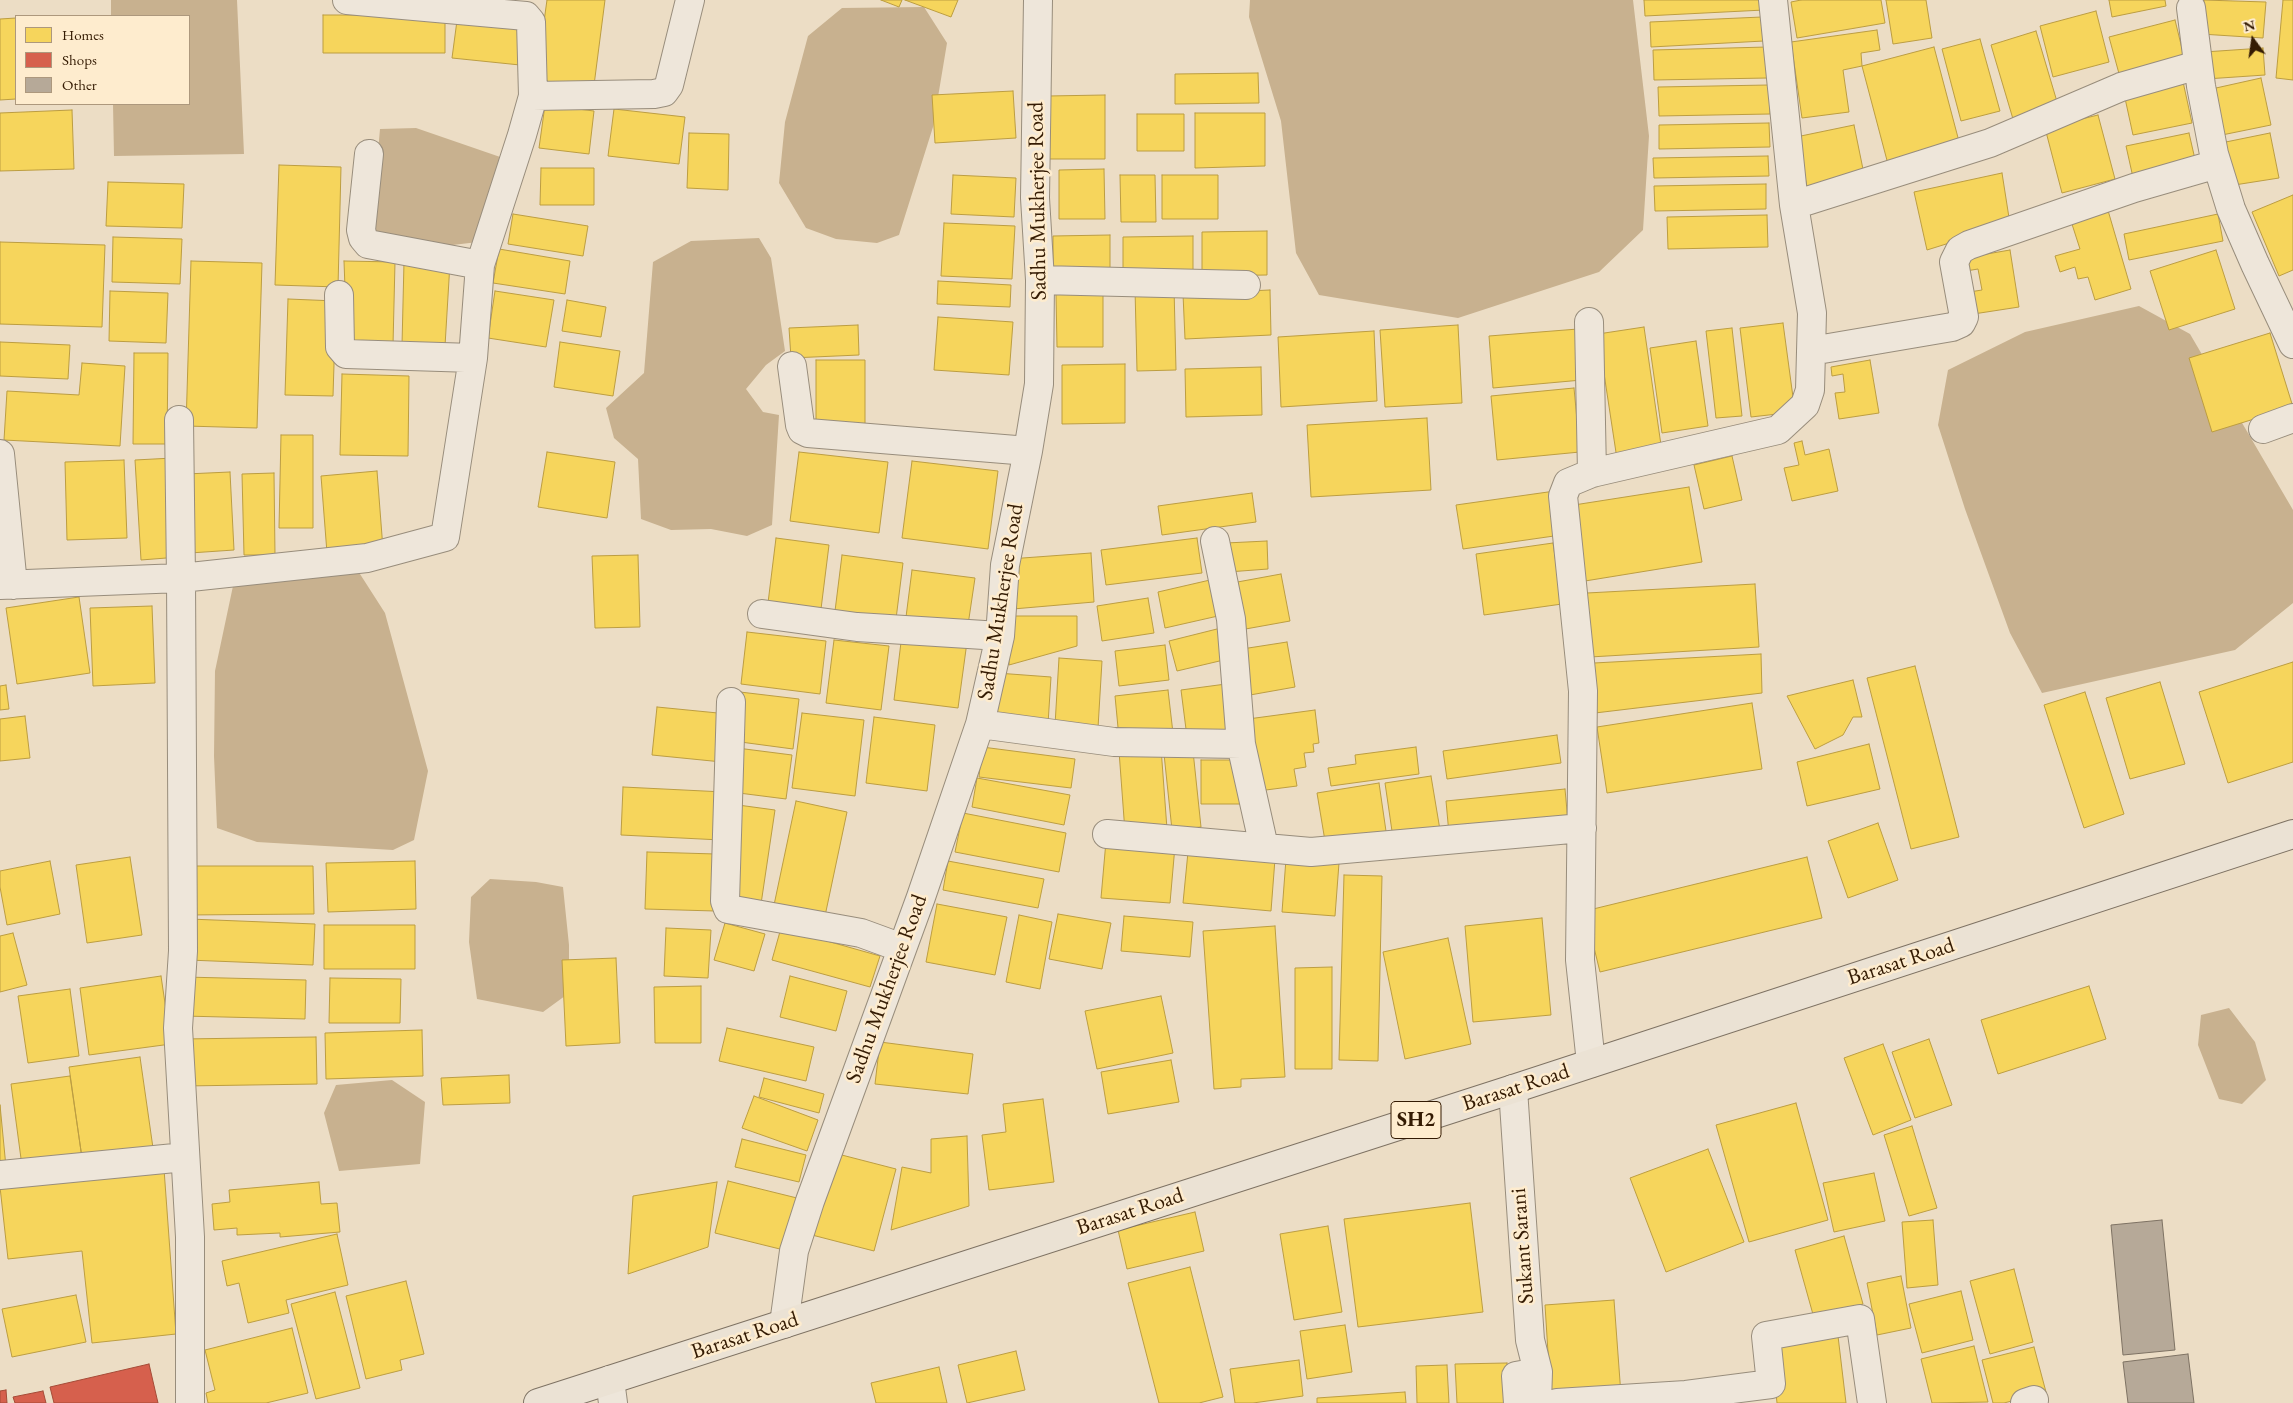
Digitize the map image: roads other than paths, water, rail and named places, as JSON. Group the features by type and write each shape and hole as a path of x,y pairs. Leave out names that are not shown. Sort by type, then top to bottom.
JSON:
{"main road":[{"name":"Barasat Road","path":"538,1403 612,1391 784,1324 1590,1064 2293,834"}],"street":[{"path":"0,454 6,585 181,578 367,558 445,537 473,358 480,265 533,96 531,22 526,16 346,0"},
{"path":"533,96 654,94 664,92 669,85 690,0"},
{"name":"Sadhu Mukherjee Road","path":"784,1324 794,1251 810,1201 902,948 980,724 1000,636 1004,565 1028,451 1039,384 1040,280 1035,198 1038,0"},
{"path":"1590,1064 1580,960 1583,690 1562,496 1568,484 1592,473 1778,430 1805,405 1810,390 1812,313 1794,205 1773,0"},
{"path":"2191,8 2198,65 2217,164 2231,209 2293,344"},
{"path":"1794,205 1990,143 2121,87 2198,65"},
{"path":"369,154 361,230 363,238 368,244 480,265"},
{"path":"1811,351 1952,327 1961,323 1964,317 1954,262 1960,250 1969,245 2134,188 2217,164"},
{"path":"1040,280 1246,285"},
{"path":"339,294 340,348 346,354 473,358"},
{"path":"1589,322 1592,473"},
{"path":"792,366 800,424 802,430 808,433 1028,451"},
{"path":"2263,429 2293,418"},
{"path":"179,420 183,951 178,1028 190,1237 190,1403"},
{"path":"1215,541 1231,619 1241,744 1264,847"},
{"path":"762,614 857,627 1000,636"},
{"path":"731,702 725,901 728,909 862,933 902,948"},
{"path":"980,724 1114,742 1241,744"},
{"path":"1107,834 1311,852 1582,828"},
{"name":"Sukant Sarani","path":"1513,1089 1530,1340 1538,1372 1537,1403"},
{"path":"0,1176 185,1157"},
{"path":"1557,1403 1686,1394 1771,1384 1766,1336 1860,1319 1872,1403"},
{"path":"1518,1403 1516,1376 1538,1372"}]}
